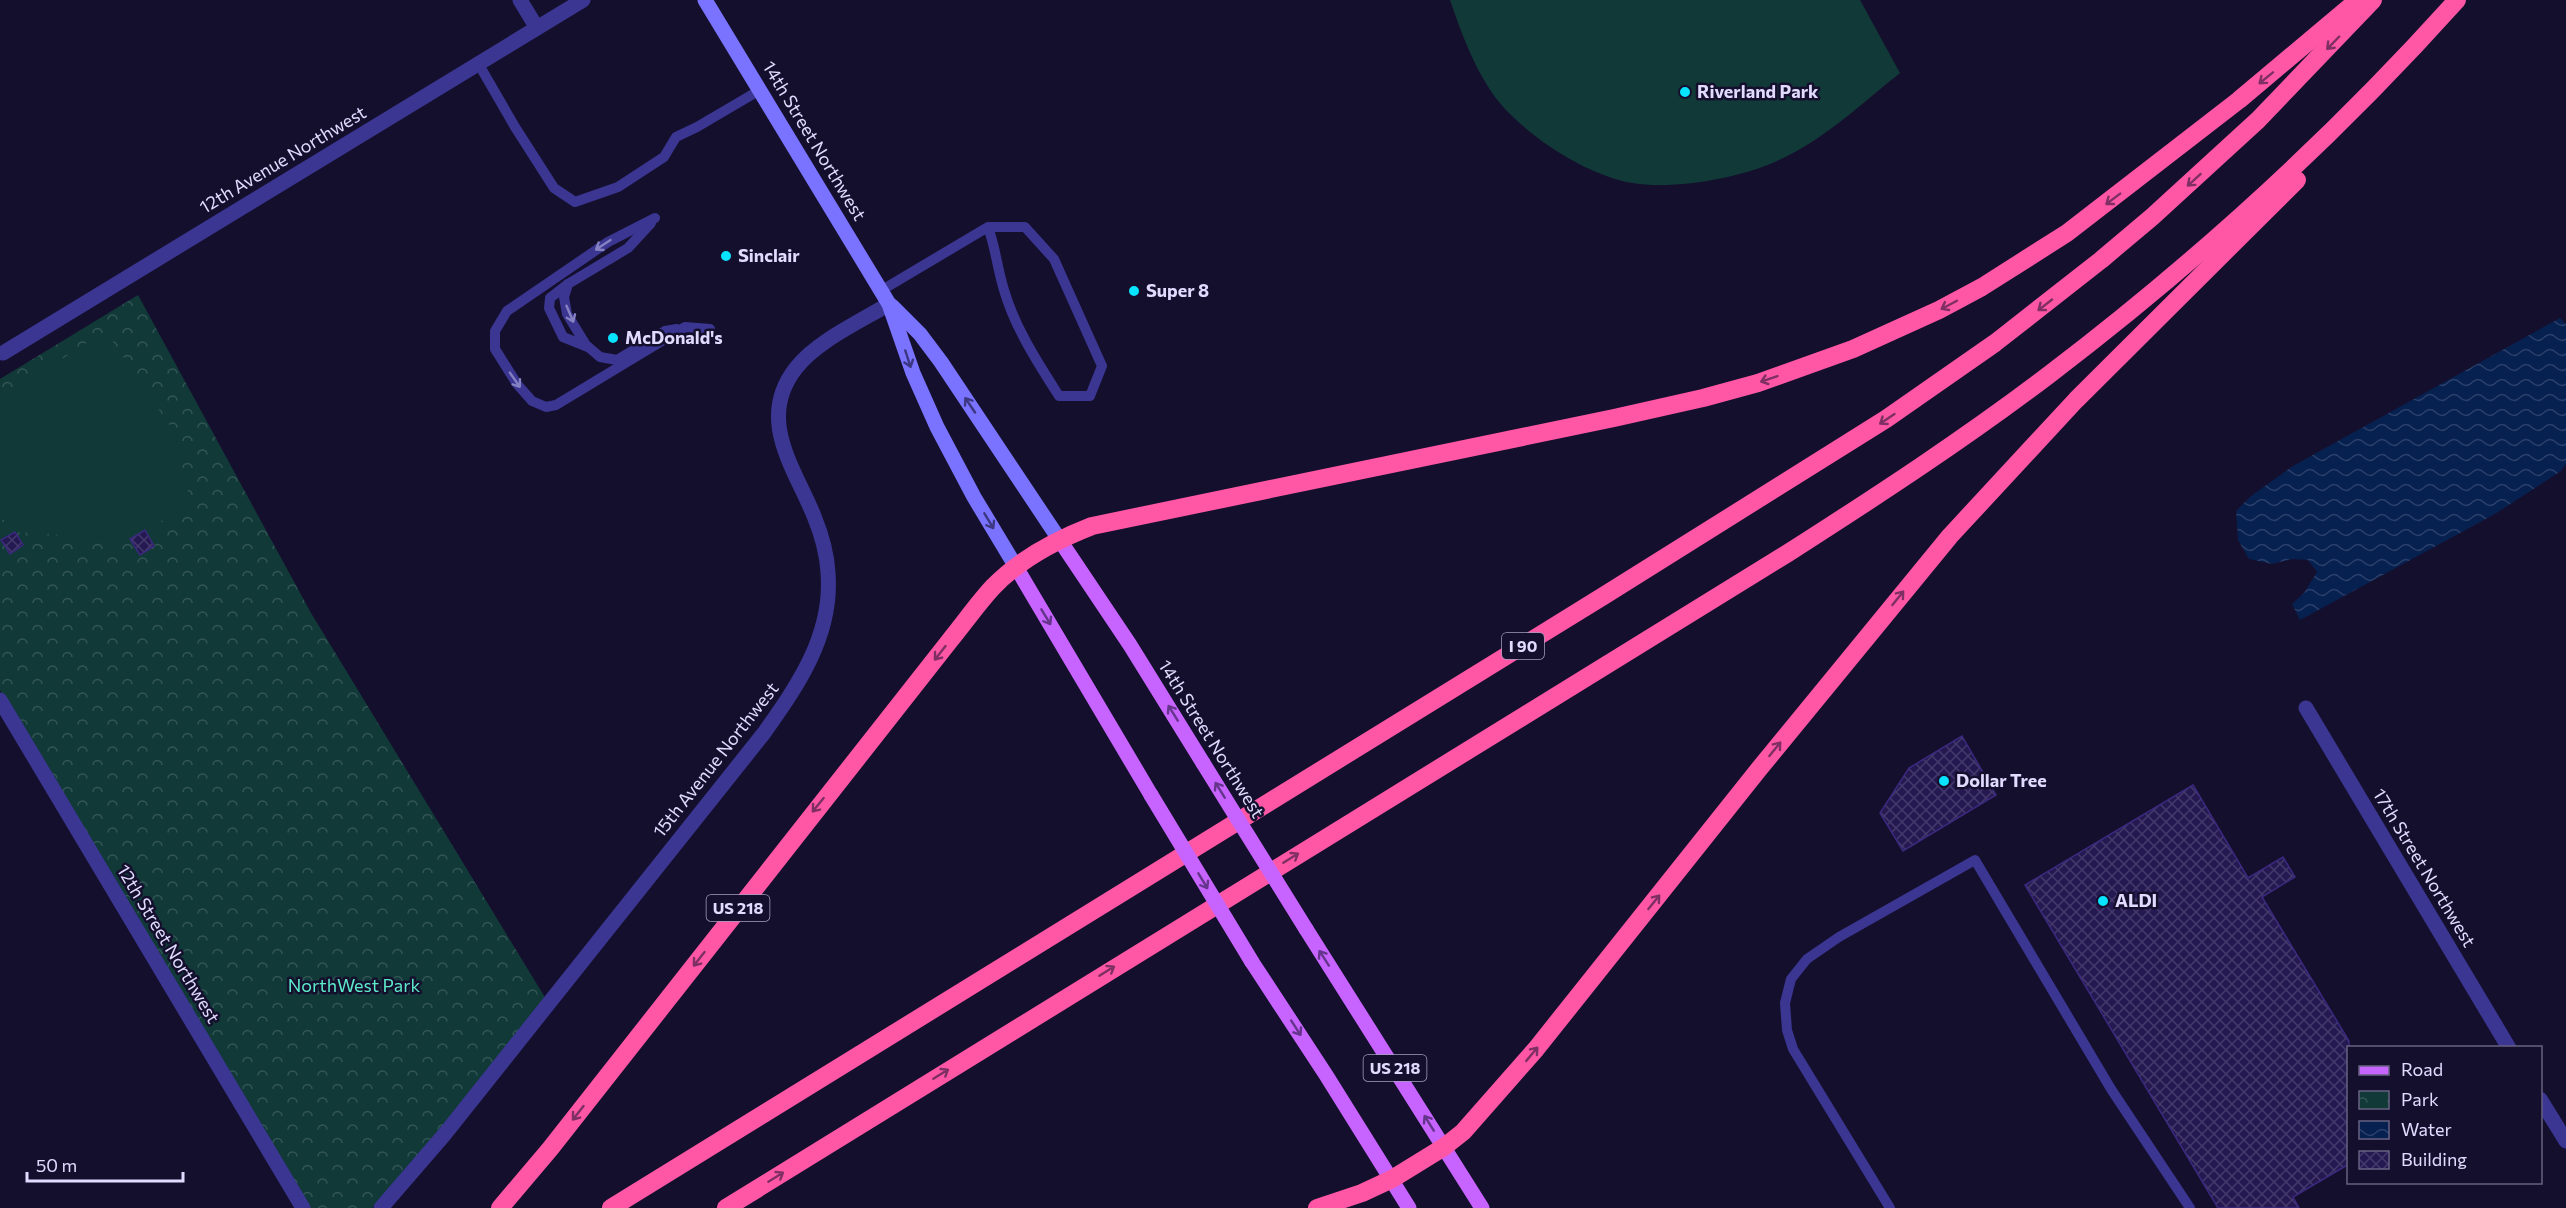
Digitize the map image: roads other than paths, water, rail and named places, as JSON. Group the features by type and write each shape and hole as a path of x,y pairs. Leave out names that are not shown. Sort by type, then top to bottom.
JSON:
{"highway":[{"path":"1059,539 1092,526 1128,517 1703,398 1758,383 1853,349 1974,292 2067,233 2202,130 2358,0"},
{"name":"I 90","path":"611,1208 1575,614 1886,419 1995,343 2152,217 2258,120 2373,0"},
{"path":"1317,1208 1362,1193 1392,1179 1444,1147 1463,1132 1536,1049 1950,536 2076,400 2320,156 2457,0"},
{"path":"726,1208 1788,553 1960,439 2058,368 2187,263 2333,131 2424,38"},
{"name":"US 218","path":"500,1208 550,1149 992,588 1016,567 1059,539"}],"main road":[{"name":"14th Street Northwest","path":"705,0 886,297 920,334 941,362 1130,645 1482,1208"},
{"name":"14th Street Northwest","path":"886,297 912,373 974,497 1150,795 1252,962 1409,1208"}],"street":[{"path":"520,0 537,28"},
{"name":"12th Avenue Northwest","path":"3,353 584,0"},
{"name":"15th Avenue Northwest","path":"381,1208 467,1107 764,733 792,694 814,655 822,633 828,604 828,573 823,543 814,515 787,459 779,434 778,411 795,368 886,297"},
{"name":"12th Street Northwest","path":"0,700 5,718 303,1208"},
{"name":"17th Street Northwest","path":"2306,708 2508,1046"},
{"path":"2542,1101 2566,1141"}],"lane":[{"path":"478,63 514,127 554,188 575,202 618,187 663,157 676,137 697,128 760,90"},
{"path":"588,347 563,337 549,309 550,298 568,284 628,248 655,218 608,242 507,311 495,331 495,349 517,384 532,401 546,407 556,405 685,327"},
{"path":"886,297 988,227 1025,227 1054,259 1102,366 1089,396 1059,396 1029,350 1004,290 996,251 988,227"},
{"path":"568,284 564,297 567,314 588,347 600,357 617,360 664,331 685,327 710,329"},
{"path":"1890,1208 1793,1049 1787,1030 1785,1003 1791,979 1807,959 1839,937 1974,860 2111,1089 2190,1208"}],"water":[{"path":"2560,318 2566,324 2566,464 2561,471 2495,514 2300,620 2292,604 2304,593 2317,572 2308,560 2292,559 2272,564 2249,559 2238,540 2236,511 2251,496 2293,466"}],"place":[{"name":"Riverland Park","path":"1685,92"},
{"name":"Sinclair","path":"726,256"},
{"name":"Super 8","path":"1134,291"},
{"name":"McDonald's","path":"613,338"},
{"name":"Dollar Tree","path":"1944,781"},
{"name":"ALDI","path":"2103,901"}],"park label":[{"name":"NorthWest Park","path":"354,986"}]}
